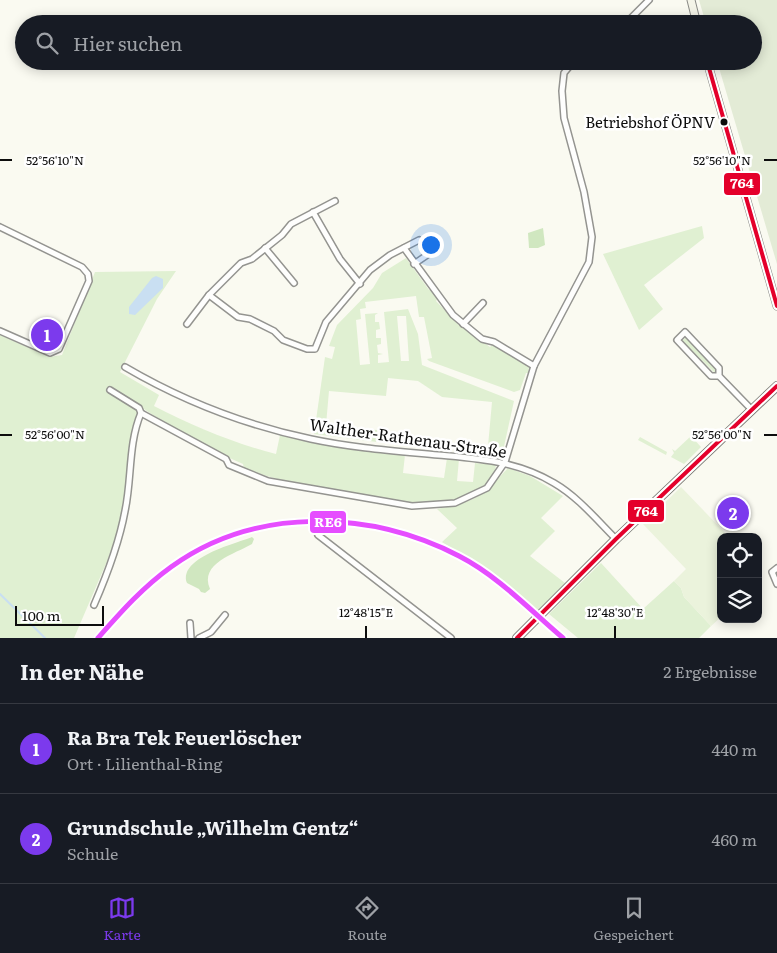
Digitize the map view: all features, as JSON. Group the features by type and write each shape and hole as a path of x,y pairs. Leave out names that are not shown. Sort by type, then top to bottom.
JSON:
{"main road":[{"path":"691,0 695,15"},
{"path":"710,70 777,306"},
{"path":"517,638 616,539 777,386"}],"street":[{"path":"634,15 649,0"},
{"path":"141,413 226,459 229,464 268,481 412,506 455,503 487,488 505,462 534,366 588,268 592,247 584,192 564,118 562,91 564,73 566,70"},
{"path":"187,324 209,295 241,263 252,259 282,235 291,224 335,201"},
{"path":"313,212 340,259 360,284"},
{"path":"0,227 82,267 88,274 89,281 59,349 50,354 0,331"},
{"path":"209,295 238,317 250,319 274,331 283,340 307,349 315,348 326,322 377,263 419,240"},
{"path":"265,248 294,283"},
{"path":"404,248 414,264 440,296 445,307 463,324 482,339 494,342 534,366"},
{"path":"414,264 433,251"},
{"path":"463,324 483,303"},
{"path":"719,376 720,368 685,332 677,340 710,376 719,376 752,410"},
{"name":"Walther-Rathenau-Straße","path":"125,367 195,404 240,420 311,439 505,462 555,483 582,504 616,539"},
{"path":"94,605 118,541 126,510 133,438 141,413 140,408 110,390"},
{"path":"318,535 451,638"},
{"path":"777,568 772,572 777,584"},
{"path":"199,638 211,632 225,615"},
{"path":"190,623 191,638"}],"green space":[{"path":"699,0 777,0 777,264 720,70 762,70 762,15 703,15"},
{"path":"702,226 704,238 644,285 663,309 639,330 603,254"},
{"path":"543,228 545,245 538,248 529,248 528,233"},
{"path":"406,258 429,290 432,290 438,298 436,301 460,326 490,347 493,344 529,367 520,390 514,392 429,361 427,359 432,358 424,317 419,317 416,296 365,302 366,308 360,309 361,319 356,320 360,365 370,364 365,314 378,313 375,315 375,322 379,322 380,329 376,330 376,338 381,338 381,344 377,345 378,353 383,354 378,355 378,363 389,362 384,312 408,309 418,334 422,365 514,401 503,451 499,459 487,457 492,402 442,397 418,381 388,378 386,396 329,391 326,425 377,430 377,442 314,434 325,357 332,359 335,347 329,346 337,325 373,288 382,273","holes":["397,316 406,316 409,361 401,361"]},
{"path":"176,271 157,299 120,372 159,395 154,406 244,445 276,454 280,435 312,443 405,455 403,473 444,478 447,458 459,459 457,481 473,482 475,463 496,465 493,475 479,490 470,494 448,501 428,503 402,502 272,478 244,468 243,464 196,441 121,395 119,399 137,410 139,415 131,440 123,515 108,559 74,638 0,638 0,335 49,357 62,355 95,272"},
{"path":"686,337 716,369 715,373 682,341"},
{"path":"691,436 701,447 684,464 671,457 674,453 672,449 675,451"},
{"path":"640,437 667,452 666,455 638,440"},
{"path":"508,468 530,476 563,496 541,518 555,531 530,556 565,583 536,612 470,560 442,542 457,528 437,509 477,497 491,486"},
{"path":"681,487 725,533 717,533 717,621 711,626 684,597 681,588 674,581 686,569 643,524"},
{"path":"252,537 254,539 252,544 220,560 214,566 208,580 210,589 205,593 187,583 186,574 199,559 221,548"},
{"path":"601,563 643,609 674,581 681,588 684,597 711,626 699,638 578,638 549,614"}],"water":[{"path":"156,276 163,279 163,288 135,315 129,314 129,307 152,278"}],"waterway":[{"path":"0,594 45,638"}],"transit line":[{"name":"764","path":"710,70 777,306"},
{"name":"764","path":"517,638 616,539 777,386"},
{"name":"RE6","path":"98,638 151,583 171,567 204,547 239,533 276,525 313,521 351,523 388,530 425,541 459,556 500,583 563,638"}],"place":[{"name":"Betriebshof ÖPNV","path":"724,122"},
{"name":"Ra Bra Tek Feuerlöscher","path":"47,335"},
{"name":"Grundschule „Wilhelm Gentz“","path":"733,513"}]}
